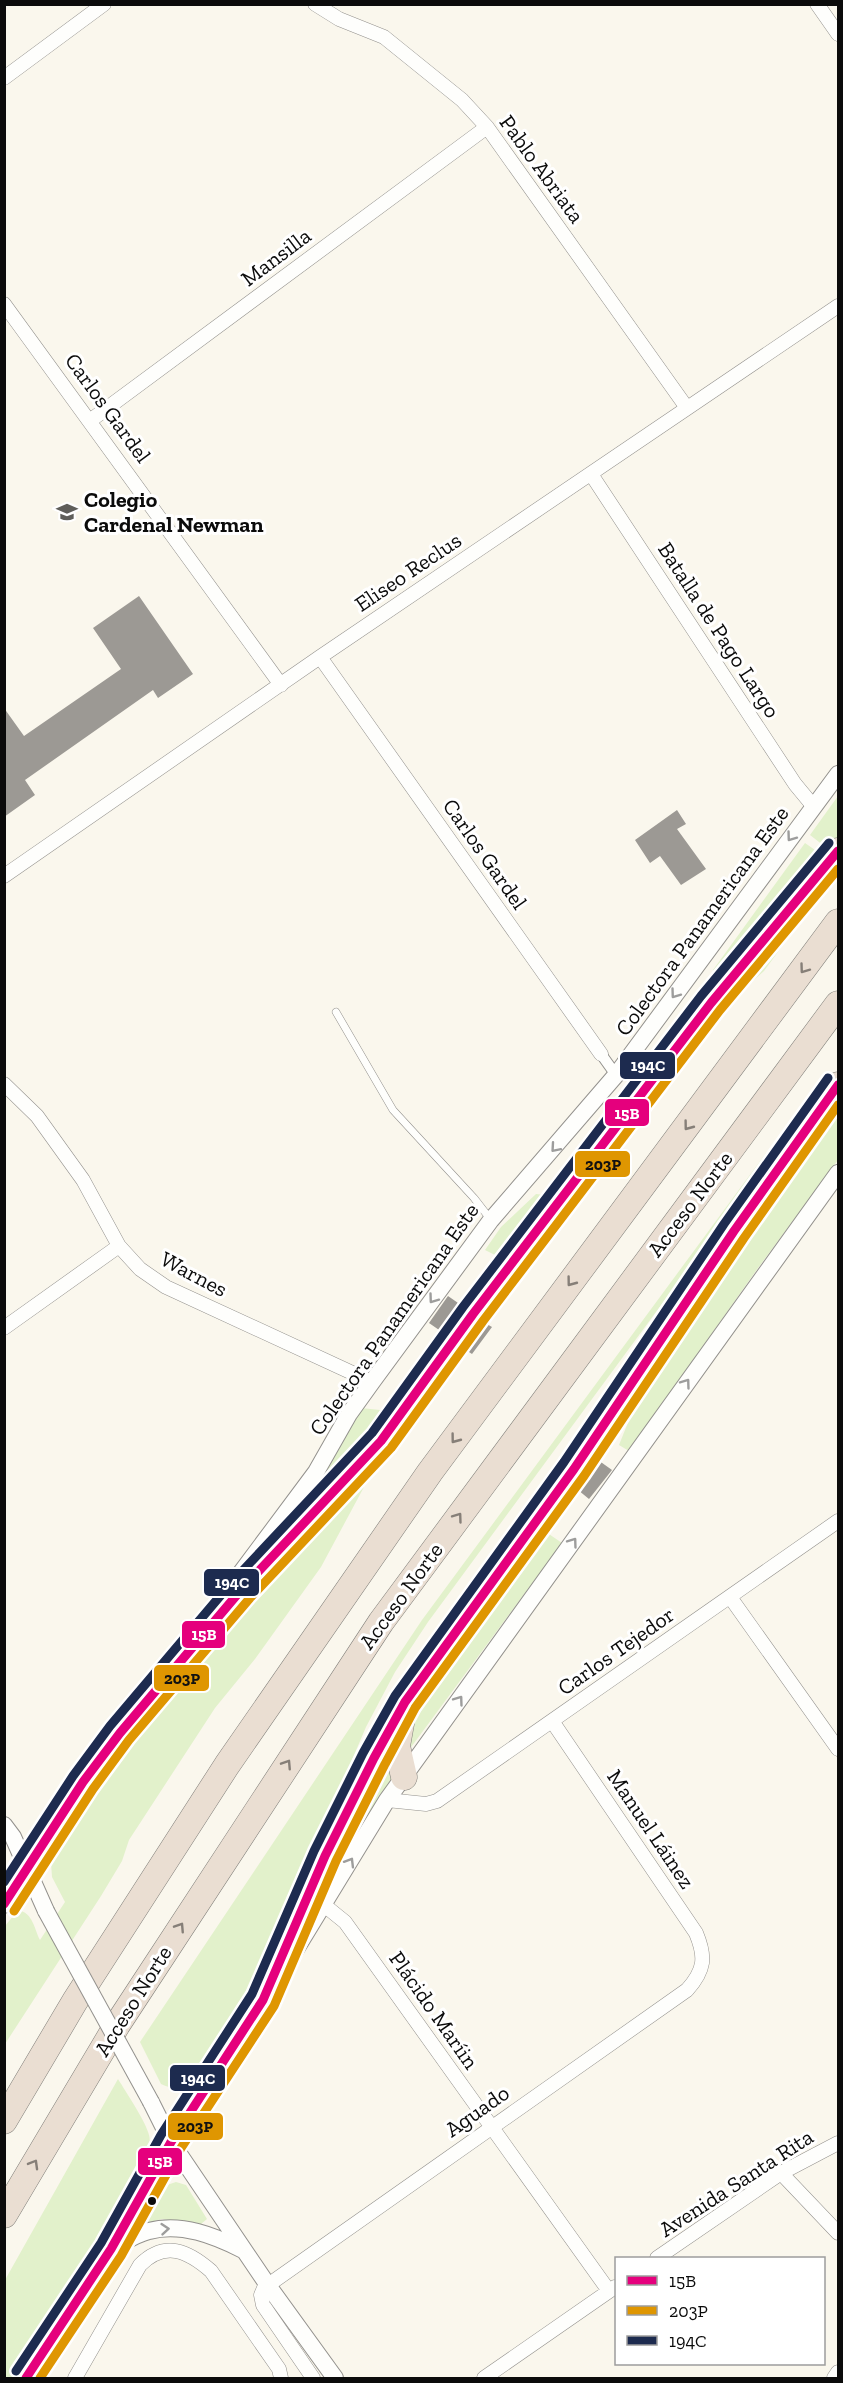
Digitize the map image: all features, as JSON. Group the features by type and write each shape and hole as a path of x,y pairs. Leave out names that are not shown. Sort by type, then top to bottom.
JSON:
{"highway":[{"path":"474,1314 711,1003 838,851"},
{"name":"Acceso Norte","path":"4,2121 75,2001 227,1765 430,1472 838,922"},
{"name":"Acceso Norte","path":"4,2215 135,1996 381,1622 838,1004"},
{"path":"586,1451 734,1231 838,1085"},
{"path":"120,1733 241,1590 381,1441 454,1341"},
{"path":"263,2000 325,1856 405,1702 566,1481"},
{"path":"404,1777 397,1746 405,1702"},
{"path":"26,2379 71,2311"}],"street":[{"path":"4,78 104,4"},
{"name":"Pablo Abriata","path":"315,4 339,19 384,37 462,100 487,127 687,408"},
{"path":"817,4 838,34"},
{"name":"Mansilla","path":"91,420 487,127"},
{"name":"Carlos Gardel","path":"4,304 91,420 282,685"},
{"name":"Eliseo Reclus","path":"4,876 320,657 838,306"},
{"name":"Batalla de Pago Largo","path":"591,474 795,784 814,807"},
{"name":"Carlos Gardel","path":"320,657 616,1075"},
{"name":"Colectora Panamericana Este","path":"4,1905 83,1782 298,1498 316,1472 349,1414 491,1220 616,1075 838,774"},
{"name":"Warnes","path":"4,1084 37,1116 76,1170 119,1246 140,1269 166,1287 372,1382"},
{"path":"36,2379 71,2311 111,2249 171,2142 324,1905 387,1800 838,1173"},
{"path":"4,1328 119,1246"},
{"name":"Carlos Tejedor","path":"387,1800 426,1803 437,1801 838,1521"},
{"path":"729,1597 838,1749"},
{"name":"Manuel Láinez","path":"552,1721 696,1933 702,1947 703,1965"},
{"path":"404,1777 403,1791 413,1801"},
{"path":"4,1825 13,1837 46,1911 171,2142 334,2379"},
{"name":"Plácido Maríin","path":"324,1905 345,1922 491,2127 613,2289"},
{"name":"Aguado","path":"267,2284 687,1990 698,1978 703,1965"},
{"name":"Avenida Santa Rita","path":"660,2257 781,2173 838,2143"},
{"path":"781,2173 838,2233"},
{"path":"111,2249 149,2231 174,2228 198,2232 245,2251"},
{"path":"75,2379 140,2265 151,2254 160,2251 187,2254 200,2261 211,2271 279,2368 281,2379"},
{"path":"267,2284 261,2295 263,2304 313,2379"},
{"path":"484,2379 613,2289"},
{"path":"834,2379 838,2372"}],"lane":[{"path":"336,1012 393,1110 474,1198 491,1220"}],"green space":[{"path":"838,796 838,836 828,849 810,835"},
{"path":"805,843 825,857 749,941 715,974 713,970"},
{"path":"838,870 764,971 708,1021"},
{"path":"838,1096 838,1160 758,1268 629,1451 619,1445 641,1390"},
{"path":"766,1153 770,1157 428,1622 395,1672 366,1727 278,1934 197,2078 180,2087 161,2084 140,2042 422,1620"},
{"path":"536,1194 545,1195 499,1257 485,1250 501,1227"},
{"path":"361,1408 380,1410 380,1414 307,1510 302,1507 323,1476 355,1414"},
{"path":"364,1487 321,1567 255,1659 215,1708 129,1840 122,1861 101,1896 5,2044 5,1926 18,1910 23,1912 32,1922 40,1940 65,1902 52,1877 51,1863 47,1862 74,1812 107,1765 284,1554 307,1538 351,1495"},
{"path":"546,1532 562,1543 406,1754 406,1729 423,1695"},
{"path":"390,1754 394,1777 354,1843 348,1843"},
{"path":"118,2079 140,2115 149,2135 150,2143 145,2163 12,2378 5,2378 5,2280"},
{"path":"176,2182 186,2185 207,2219 201,2224 162,2219 148,2223 145,2220 164,2186"}],"building":[{"path":"139,596 193,674 158,698 153,690 25,780 35,795 4,817 4,708 24,736 121,669 93,628"},
{"path":"677,810 686,824 677,829 706,869 681,885 660,856 650,863 635,840"},
{"path":"448,1296 461,1305 458,1311 459,1319 464,1326 470,1329 478,1328 485,1323 492,1327 472,1354 466,1350 469,1342 463,1329 455,1326 442,1332 429,1323"},
{"path":"572,1446 572,1457 578,1464 586,1466 598,1460 612,1470 589,1499 578,1490 581,1482 575,1469 567,1466 553,1472"}],"tunnel":[{"path":"566,1481 586,1451"}],"transit line":[{"name":"194C","path":"4,1882 73,1776 110,1726 232,1582 372,1433 463,1307 701,996 829,843"},
{"name":"15B","path":"4,1904 83,1782 120,1733 241,1590 381,1441 473,1314 711,1003 838,851"},
{"name":"203P","path":"14,1911 93,1789 129,1740 250,1598 391,1448 483,1321 720,1010 838,869"},
{"name":"194C","path":"16,2371 101,2243 161,2135 252,1994 314,1851 363,1753 395,1696 564,1462 724,1224 828,1078"},
{"name":"15B","path":"26,2378 111,2249 171,2142 263,2000 325,1856 405,1702 574,1469 734,1231 838,1085"},
{"name":"203P","path":"40,2378 121,2256 181,2148 274,2006 336,1861 415,1708 584,1476 744,1238 838,1105"}],"place":[{"name":"Colegio Cardenal Newman","path":"67,512"}]}
